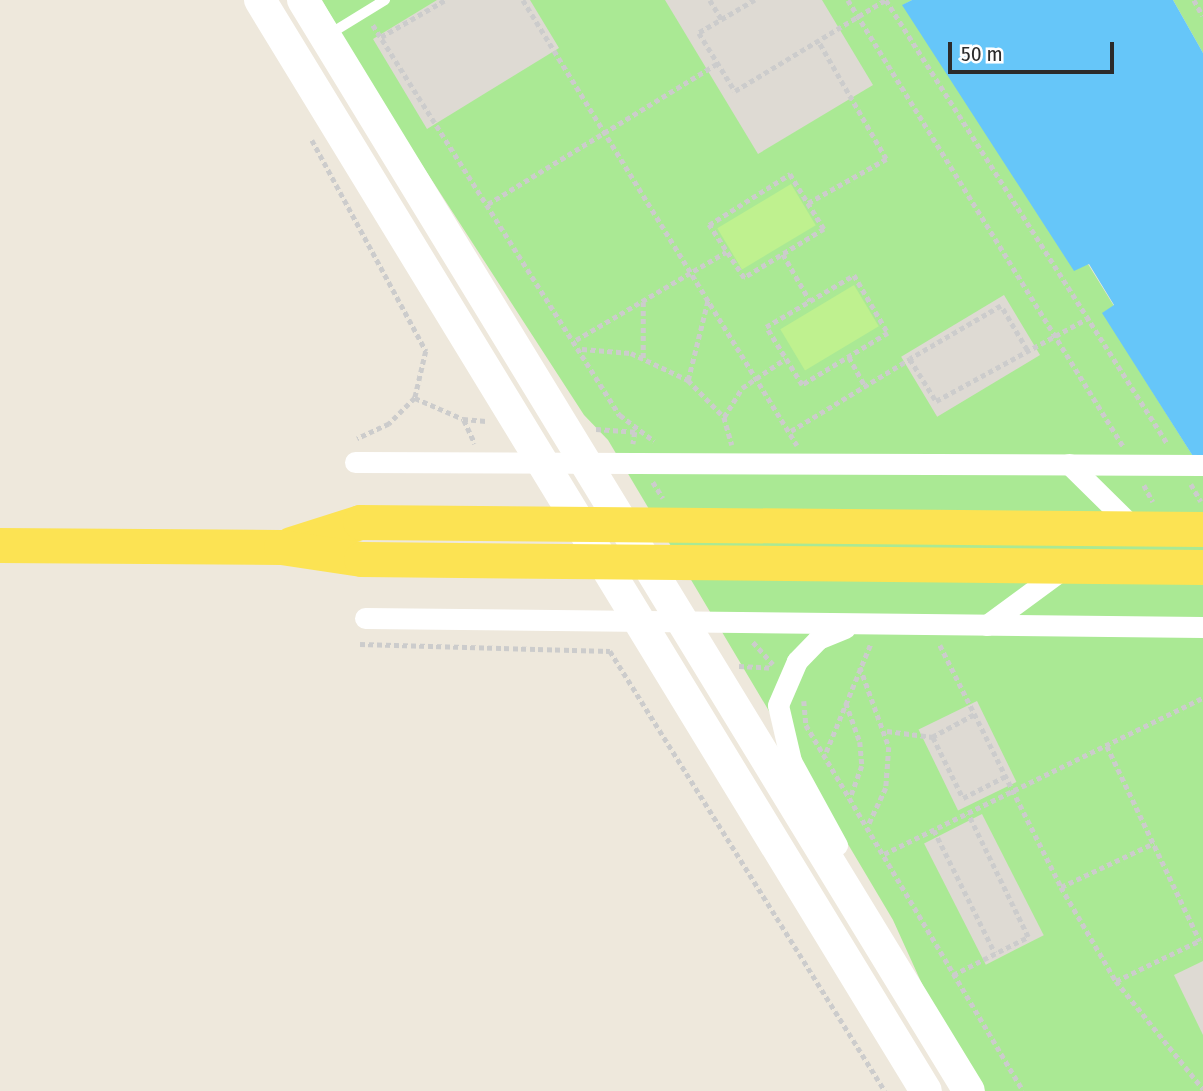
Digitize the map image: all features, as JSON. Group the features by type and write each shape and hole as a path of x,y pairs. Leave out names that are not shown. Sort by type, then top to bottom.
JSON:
{"main road":[{"path":"260,0 926,1091"},
{"path":"303,0 969,1091"},
{"path":"281,547 360,522 1145,521 1203,529"},
{"path":"0,545 281,547 360,559 1186,566"}],"street":[{"path":"355,462 1122,462 1193,468"},
{"path":"1069,464 1145,521"},
{"path":"987,625 1068,565"},
{"path":"365,618 1200,627"},
{"path":"854,624 818,639 797,661 778,705 781,733 827,830 887,928 919,1009"}],"lane":[{"path":"326,37 385,0"}],"path":[{"path":"381,37 445,0"},
{"path":"523,0 791,431 797,446"},
{"path":"710,0 722,20"},
{"path":"755,0 699,33 735,91 886,0 1091,316 1171,449"},
{"path":"848,0 1057,334 1122,462"},
{"path":"1194,0 1203,16"},
{"path":"365,13 582,349 620,415 635,432 661,442"},
{"path":"808,203 886,159 818,41"},
{"path":"488,204 718,63"},
{"path":"305,128 426,351 415,398 389,424 358,439"},
{"path":"790,174 808,203 824,229 744,278 709,225 790,174"},
{"path":"576,340 726,252"},
{"path":"783,254 810,301"},
{"path":"853,275 888,333 849,357 802,385 766,327 853,275"},
{"path":"688,380 708,299"},
{"path":"643,301 643,358"},
{"path":"791,431 1001,306 1027,351"},
{"path":"909,359 936,401 1091,316"},
{"path":"582,349 643,358 688,380 724,417 732,445"},
{"path":"849,357 865,386"},
{"path":"724,417 757,377 785,359"},
{"path":"719,445 745,446"},
{"path":"785,446 811,446"},
{"path":"1193,468 1203,505"},
{"path":"1136,471 1145,521"},
{"path":"360,644 610,651 885,1091"},
{"path":"826,753 860,667 873,645 861,646"},
{"path":"927,645 954,645"},
{"path":"940,645 1061,887 1116,981 1203,1089"},
{"path":"860,667 887,731 886,788 868,826"},
{"path":"806,693 806,725 826,753 1023,1091"},
{"path":"884,855 1202,701"},
{"path":"846,702 860,742 862,766 851,796"},
{"path":"887,731 933,737 974,715"},
{"path":"933,737 963,797 1004,777"},
{"path":"1107,746 1202,940 1116,981"},
{"path":"953,975 1028,937 968,814"},
{"path":"934,830 995,953"},
{"path":"1061,887 1154,843"}],"green space":[{"path":"322,0 912,0 903,5 1074,270 1088,264 1114,306 1103,313 1203,472 1203,1091 982,1091 927,995 893,920 608,440 584,415 367,80"},
{"path":"1173,0 1203,0 1203,53"},
{"path":"791,184 816,225 742,269 717,228"},
{"path":"854,285 879,326 805,370 780,329"}],"shaded area":[{"path":"437,0 530,0 559,48 427,129 373,39"},
{"path":"665,0 822,0 873,85 758,154"},
{"path":"1004,295 1040,355 937,417 901,357"},
{"path":"977,701 1016,782 958,810 919,729"},
{"path":"982,814 1044,935 986,965 924,844"},
{"path":"1203,961 1203,1035 1174,975"}],"water":[{"path":"912,0 1173,0 1203,53 1203,472 1102,313 1114,305 1089,264 1074,271 902,5"}]}
